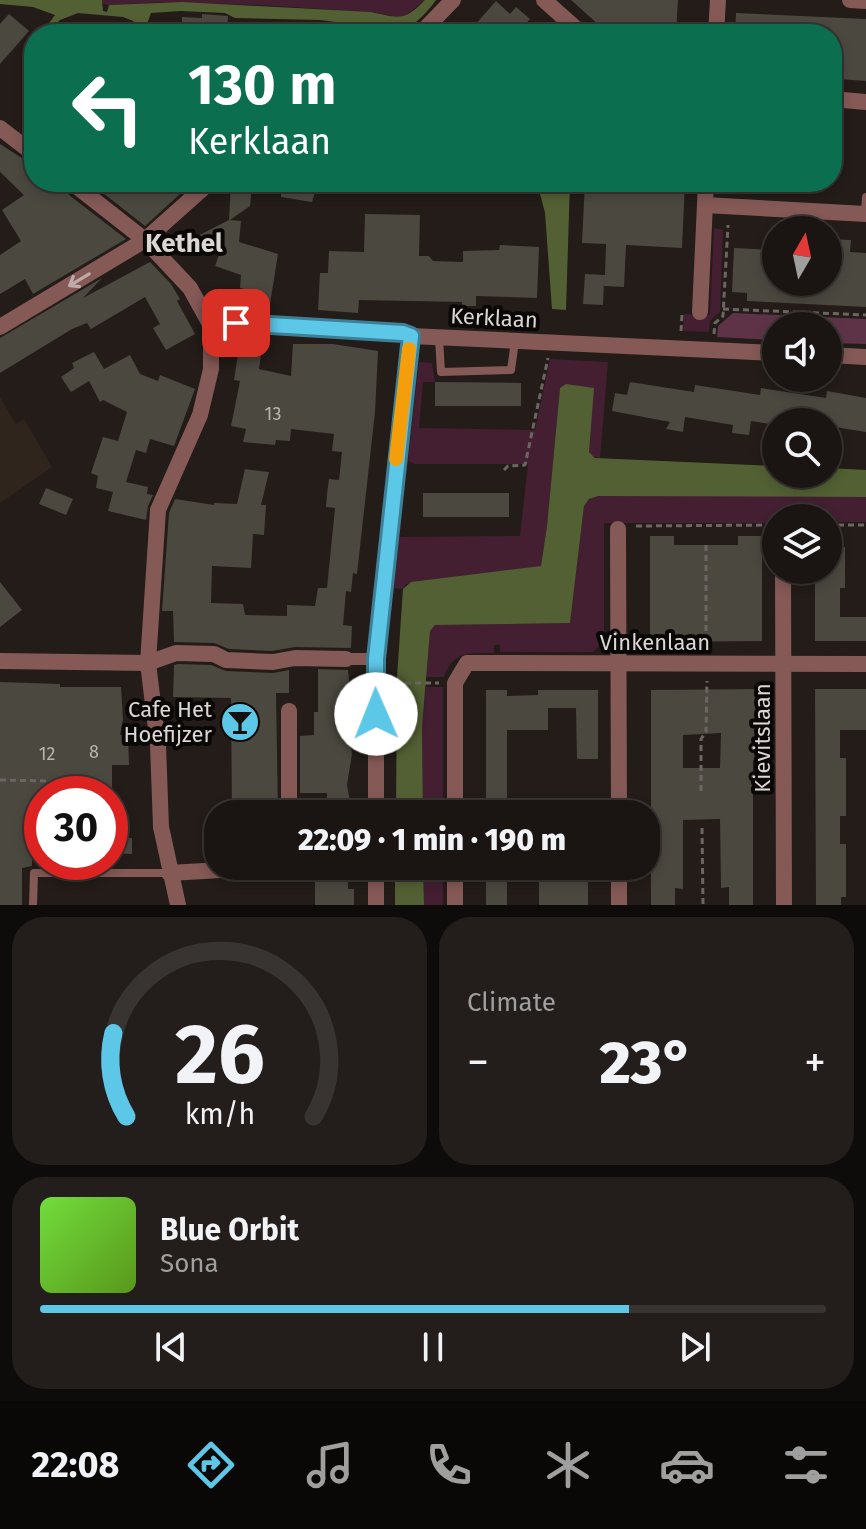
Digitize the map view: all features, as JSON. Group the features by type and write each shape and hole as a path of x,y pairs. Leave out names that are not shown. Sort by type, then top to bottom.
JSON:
{"street":[{"path":"430,24 453,0"},
{"path":"544,0 571,24"},
{"path":"717,24 718,0"},
{"path":"850,0 866,1"},
{"path":"842,100 866,102"},
{"path":"0,128 24,146"},
{"path":"84,192 145,240 190,288 211,326 211,369 200,415 158,510 148,663 158,745 161,827 178,905"},
{"path":"0,327 145,240 199,192"},
{"path":"700,312 706,192"},
{"path":"705,205 866,208"},
{"name":"Kerklaan","path":"211,326 236,323 411,336 762,352"},
{"path":"376,800 376,659 411,336"},
{"path":"842,356 866,357"},
{"path":"618,529 619,800"},
{"name":"Kievitslaan","path":"783,584 784,905"},
{"path":"0,661 148,663 176,653 214,654 226,660 273,662 295,658 376,659"},
{"name":"Vinkenlaan","path":"455,800 455,683 467,663 866,664"},
{"path":"289,711 289,800"},
{"path":"169,873 204,871"},
{"path":"376,880 376,905"},
{"path":"455,880 455,905"},
{"path":"619,880 619,905"}],"lane":[{"path":"439,337 441,372 511,370 515,341"},
{"path":"33,905 34,873 169,873"}],"path":[{"path":"712,349 715,323 723,316 729,207"},
{"path":"723,309 866,315"},
{"path":"679,349 682,314 687,311 700,312"},
{"path":"504,470 508,466 525,465 551,342"},
{"path":"618,529 618,526 762,525"},
{"path":"842,525 866,525"},
{"path":"386,683 438,683"},
{"path":"0,780 24,780"},
{"path":"702,828 703,905"}],"shaded area":[{"path":"0,0 102,0 103,11 107,12 109,5 182,2 371,12 395,17 412,12 425,0 436,0 413,24 235,18 225,13 181,11 151,13 147,24 136,24 123,17 78,13 56,24 48,24 55,15 33,7 0,4"},
{"path":"102,0 425,0 403,18 371,12 259,5 165,2 109,5 103,4"},
{"path":"540,192 570,192 566,310 552,309 545,213"},
{"path":"714,228 723,230 720,312 710,321 709,332 683,331 684,314 710,315"},
{"path":"733,313 762,314 762,339 717,337 718,326"},
{"path":"842,318 866,319 866,344 842,343"},
{"path":"550,359 608,362 600,459 591,455 560,388 541,566 394,588 399,537 520,536 528,464 415,464 408,461 419,362 432,363 435,382 423,382 419,428 535,430"},
{"path":"566,384 594,388 589,452 595,458 762,465 762,488 842,488 842,469 866,470 866,497 598,496 589,499 584,506 570,623 435,625 430,631 422,727 423,800 396,800 397,677 403,589 411,582 541,566 560,388"},
{"path":"0,397 16,424 24,419 52,467 0,503"},
{"path":"598,496 866,497 866,522 842,522 842,504 762,504 762,523 604,523 604,642 593,652 500,652 500,645 494,645 494,653 457,658 444,677 426,677 430,631 435,625 570,623 584,506 589,499"},
{"path":"426,687 443,687 443,800 423,800 422,727"},
{"path":"395,880 423,880 424,905 395,905"},
{"path":"423,880 443,880 443,905 424,905"}],"building":[{"path":"571,0 678,0 676,24 598,24"},
{"path":"496,1 510,14 516,7 530,19 526,24 476,24"},
{"path":"736,13 866,19 866,81 842,79 842,24 735,24"},
{"path":"9,14 24,27 24,37 0,64 0,24"},
{"path":"202,14 228,16 228,24 182,24 182,17 202,18"},
{"path":"0,144 24,159 24,192 65,192 126,239 33,294 25,279 0,294 0,255 21,241 2,210 24,195 0,172"},
{"path":"102,192 182,192 145,226"},
{"path":"230,192 251,192 250,206 230,220 241,221 239,242 278,254 269,310 241,307 244,289 240,288 241,275 215,266 223,243 188,241 229,220"},
{"path":"281,192 315,192 312,202 281,197"},
{"path":"585,192 685,192 682,248 626,245 624,287 604,286 604,281 603,305 583,304 585,274 605,275 606,244 582,243"},
{"path":"365,214 420,215 419,256 429,256 433,261 463,262 463,251 499,250 500,245 539,247 537,298 476,296 476,306 462,306 462,302 359,300 358,313 318,310 320,273 328,273 329,251 364,252"},
{"path":"842,240 851,240 850,252 866,253 866,307 747,301 747,293 732,292 734,248 762,249 762,296 842,296"},
{"path":"150,262 171,284 195,334 166,350 153,328 160,324 145,297 91,329 87,323 72,329 0,373 0,338 102,278 83,298"},
{"path":"240,341 263,342 259,369 291,376 293,344 333,344 378,351 375,412 357,574 353,573 351,592 346,591 343,625 352,626 351,648 295,647 272,651 229,649 214,643 174,642 173,611 162,611 169,513 175,499 214,505 237,504 245,469 269,472 261,505 266,505 264,535 253,534 251,568 212,566 211,603 243,604 245,615 287,616 287,605 315,606 318,588 327,588 335,508 326,507 327,494 329,479 339,480 342,452 332,451 334,434 291,429 290,441 276,440 275,445 243,442 246,429 231,426 240,381 234,380"},
{"path":"94,352 104,369 130,355 140,374 158,381 160,375 195,389 174,446 150,439 146,453 136,450 126,482 148,487 147,494 153,495 146,520 108,511 113,492 96,488 98,476 91,473 103,437 118,441 127,412 103,400 100,402 89,381 71,392 61,377 74,368 72,363"},
{"path":"435,382 521,383 521,406 435,406"},
{"path":"630,382 694,392 695,385 760,395 761,388 762,392 826,398 827,392 833,392 866,398 866,432 842,428 842,408 762,408 762,423 751,421 749,435 732,433 733,425 685,417 683,432 666,429 670,422 612,411 615,393 627,395"},
{"path":"46,488 73,499 66,515 39,504"},
{"path":"423,493 509,493 509,517 423,517"},
{"path":"650,536 674,536 674,545 738,545 738,536 762,536 762,641 650,642"},
{"path":"842,547 845,547 845,588 840,588 840,617 866,617 866,641 815,641 815,584 842,584"},
{"path":"0,582 22,610 0,627"},
{"path":"174,665 211,665 226,671 273,673 289,670 289,693 276,693 278,800 232,800 231,698 173,697"},
{"path":"318,669 348,670 347,722 352,754 347,785 350,800 327,800 327,793 300,793 300,736 314,735 314,712 318,712"},
{"path":"0,682 60,684 60,687 121,687 123,719 120,735 128,735 129,765 112,765 112,776 24,776 22,905 0,905"},
{"path":"763,689 763,760 753,760 753,905 729,905 729,887 721,888 720,819 683,820 683,889 675,888 675,905 651,905 651,880 660,880 660,800 651,800 651,690","holes":["721,733 720,768 683,768 683,735"]},
{"path":"815,689 866,689 866,730 840,730 840,758 846,758 846,816 840,816 840,844 846,844 846,897 841,897 841,905 816,905"},
{"path":"486,690 507,690 507,696 538,695 538,690 598,690 598,759 577,759 576,708 548,708 548,730 507,730 507,800 486,800"},
{"path":"128,838 132,838 132,854 128,854"},
{"path":"315,880 348,880 348,889 354,889 354,905 315,905"},
{"path":"486,880 507,880 507,905 486,905"},
{"path":"588,880 588,905 539,905 539,881"}],"slow traffic":[{"path":"396,459 409,349"}],"place":[{"name":"Cafe Het Hoefijzer","path":"240,722"}],"district":[{"name":"Kethel","path":"184,243"}],"route":[{"path":"236,323 411,336 376,659 376,714"}]}
